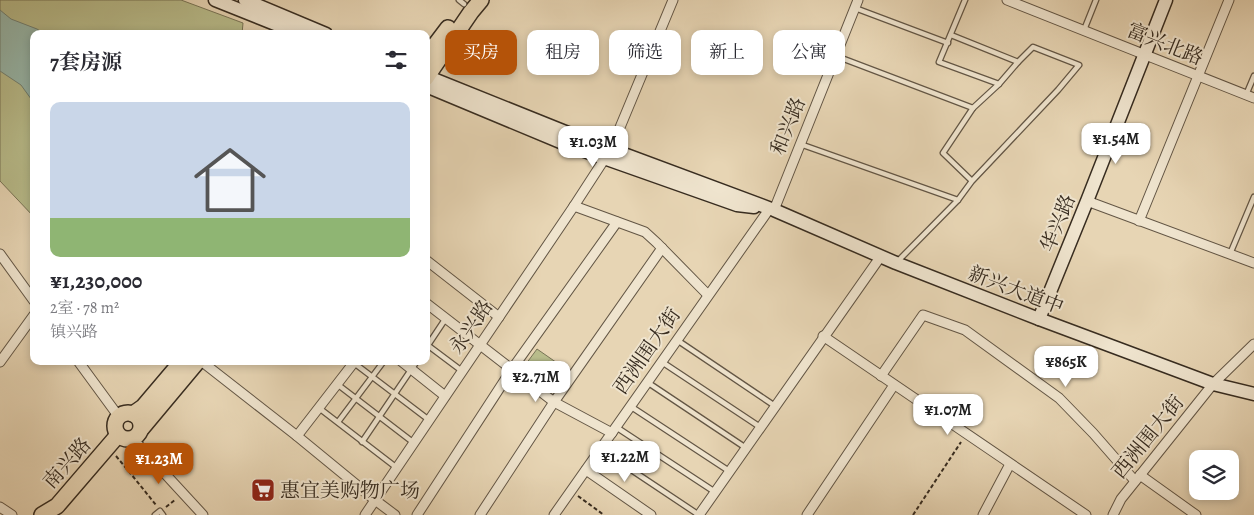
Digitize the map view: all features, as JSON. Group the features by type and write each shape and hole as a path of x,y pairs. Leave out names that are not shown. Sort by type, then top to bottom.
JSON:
{"main road":[{"path":"215,0 252,4 316,30"},
{"path":"430,74 481,0"},
{"name":"华兴路","path":"1038,319 1088,201 1166,0"},
{"path":"430,52 439,41 463,1"},
{"path":"252,4 294,30"},
{"name":"新兴大道中","path":"430,80 573,135 608,153 737,205 772,209 896,263 1038,319 1213,384 1254,394"},
{"path":"126,415 138,417 131,434 116,431 116,421 126,415 143,407 179,365"},
{"name":"南兴路","path":"42,515 57,506 108,447 131,434 196,365"}],"street":[{"name":"富兴北路","path":"1007,0 1250,97"},
{"path":"1139,220 1229,0"},
{"name":"永兴路","path":"365,515 608,153 670,1"},
{"name":"和兴路","path":"845,33 856,4"},
{"name":"和兴路","path":"772,209 828,75"},
{"path":"1088,201 1254,263"},
{"path":"574,206 645,232 708,296"},
{"name":"西洲围大街","path":"554,515 708,296 772,209"},
{"path":"417,515 512,369 617,222"},
{"path":"480,515 554,402 662,248"},
{"path":"0,254 30,295"},
{"path":"699,515 881,256"},
{"path":"430,263 499,317"},
{"path":"430,306 554,402 614,430"},
{"path":"881,376 923,315 965,330 1059,398 1137,478 1196,515"},
{"path":"0,362 30,321"},
{"path":"823,336 1086,515"},
{"name":"西洲围大街","path":"1113,515 1121,499 1137,478 1213,384 1254,344"},
{"path":"82,365 126,415"},
{"path":"205,365 395,515"},
{"path":"297,436 353,365"},
{"path":"405,365 445,396"},
{"path":"807,515 894,385"},
{"path":"131,434 203,515"},
{"path":"983,515 1010,464"},
{"path":"586,470 651,515"},
{"path":"0,507 12,515"}],"lane":[{"path":"965,0 939,62 999,84"},
{"path":"1084,30 1096,0"},
{"path":"856,4 948,43"},
{"path":"951,34 1018,62"},
{"path":"896,263 958,200 972,181 1058,90 1079,65 1033,47 999,84 973,108 943,153 972,181"},
{"path":"845,59 973,108"},
{"path":"1250,97 1254,76"},
{"path":"800,144 958,200"},
{"path":"1230,254 1254,197"},
{"path":"430,342 446,318"},
{"path":"677,340 775,406"},
{"path":"430,348 462,371"},
{"path":"662,362 760,427"},
{"path":"358,365 429,420"},
{"path":"338,422 381,365"},
{"path":"362,442 414,365"},
{"path":"647,382 746,448"},
{"path":"337,384 414,443"},
{"path":"630,406 729,471"},
{"path":"319,408 397,468"},
{"path":"614,430 715,492"},
{"path":"600,449 699,515"},
{"path":"155,515 162,513"}],"path":[{"path":"913,515 966,434"},
{"path":"108,447 162,513 183,493"},
{"path":"571,491 604,515"}],"green space":[{"path":"0,0 181,0 243,23 242,30 30,30 30,213 0,181"},
{"path":"537,349 573,374 560,394 523,368"}],"water":[{"path":"0,10 11,19 39,30 30,30 30,97 21,85 0,71"}],"place":[{"name":"惠宜美购物广场","path":"263,490"}]}
